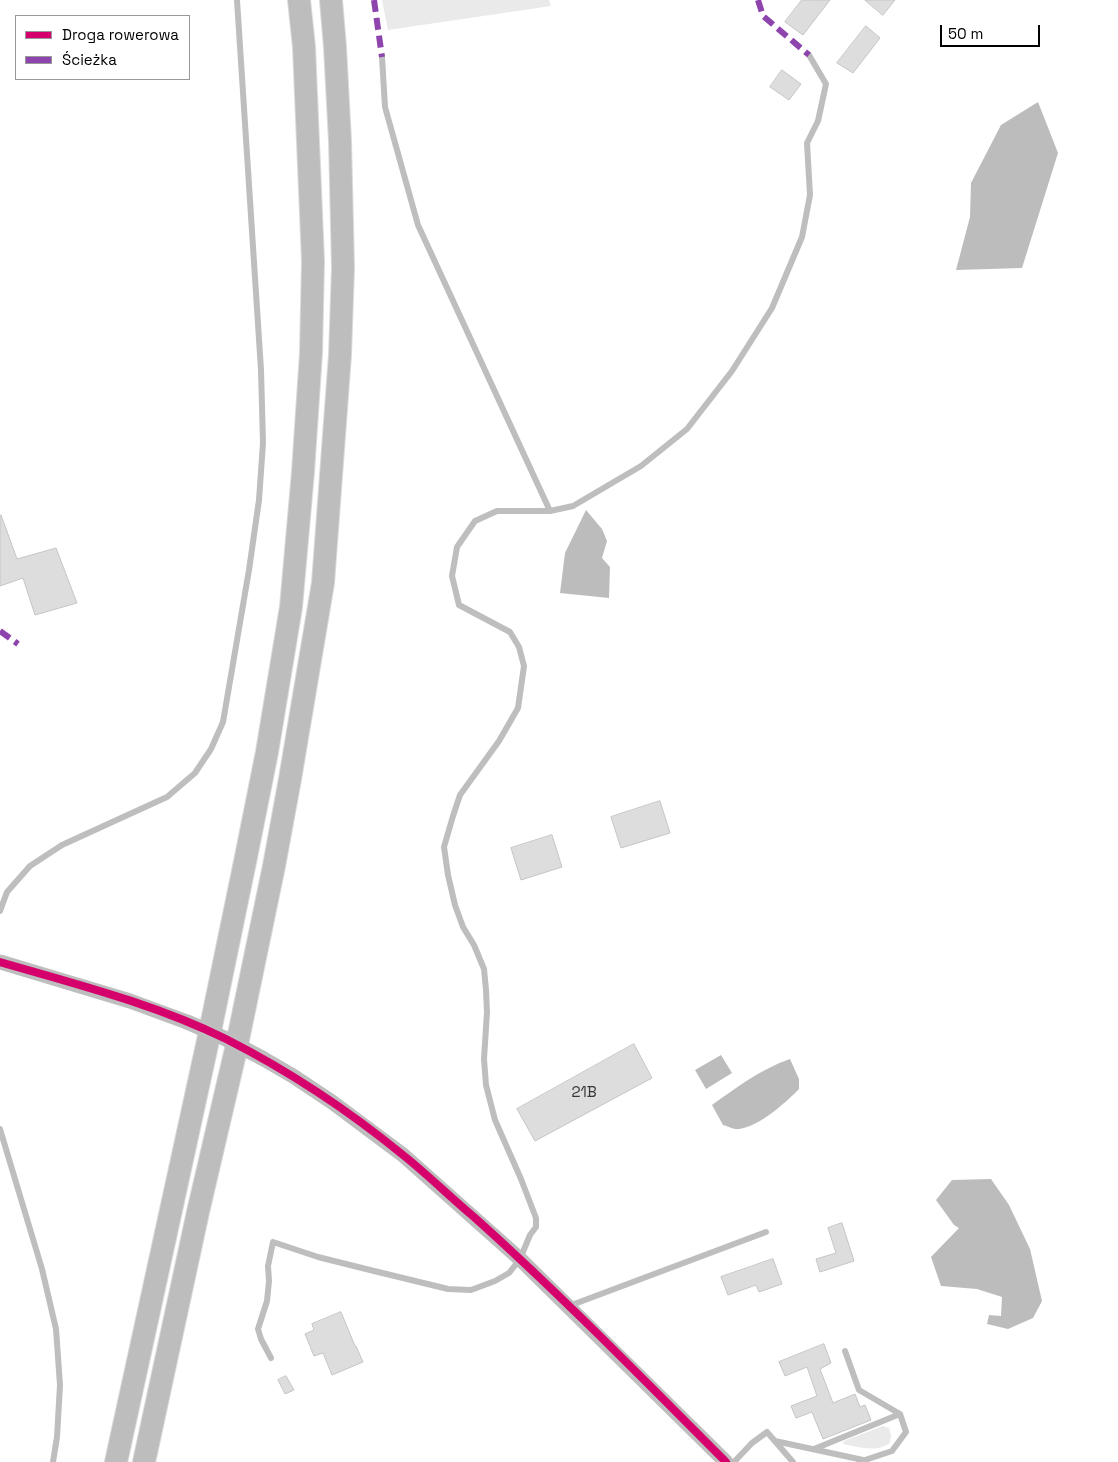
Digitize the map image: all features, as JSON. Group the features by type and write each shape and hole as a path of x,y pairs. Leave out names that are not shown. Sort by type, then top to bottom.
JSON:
{"highway":[{"path":"116,1462 199,1083 244,866 267,752 291,608 311,354 314,262 304,47 299,0"},
{"path":"144,1462 198,1212 236,1049 274,866 323,583 340,355 343,268 340,141 331,0"}],"street":[{"path":"0,962 121,998 187,1022 224,1038 262,1058 294,1076 332,1102 403,1155 520,1259 726,1462"}],"lane":[{"path":"0,911 7,892 30,866 62,845 166,797 196,773 211,750 223,722 259,500 263,443 261,370 237,0"},
{"path":"271,1358 258,1329 267,1301 268,1266 272,1242 318,1257 448,1288 471,1290 495,1281 509,1272 520,1259 536,1226 536,1218 521,1179 495,1120 486,1085 484,1059 487,1012 484,969 454,905 444,847 460,795 499,742 518,708 524,666 520,647 510,632 459,605 452,576 457,547 475,522 496,511 550,511 574,506 641,466 687,429 732,371 772,308 802,237 810,195 807,143 818,121 826,84 809,55"},
{"path":"382,57 385,108 418,225 550,511"},
{"path":"0,1129 42,1269 56,1329 60,1385 57,1437 53,1462"},
{"path":"569,1306 766,1232"},
{"path":"775,1441 862,1461 892,1451 906,1432 900,1414 859,1390 844,1351"},
{"path":"814,1449 900,1414"},
{"path":"734,1462 752,1443 767,1432 793,1462"}],"shaded area":[{"path":"382,0 549,0 551,6 388,30"},
{"path":"1038,102 1058,153 1022,268 956,270 970,217 971,183 1001,125"},
{"path":"586,510 602,529 607,541 602,558 610,567 609,598 560,593 565,553"},
{"path":"721,1055 732,1073 706,1089 695,1070"},
{"path":"790,1059 799,1079 799,1089 779,1107 755,1124 737,1129 723,1125 712,1105 759,1073"},
{"path":"991,1179 1009,1205 1030,1249 1042,1301 1033,1318 1008,1329 987,1324 989,1315 1001,1316 1002,1297 977,1289 941,1286 931,1257 959,1228 954,1225 936,1200 952,1180"},
{"path":"883,1426 889,1428 891,1436 890,1443 885,1446 873,1449 843,1444 844,1441"}],"building":[{"path":"802,0 830,0 803,35 785,22"},
{"path":"865,0 895,0 883,15"},
{"path":"866,26 880,38 853,73 837,63"},
{"path":"782,70 801,84 789,100 770,87"},
{"path":"1,515 17,559 56,548 77,603 35,615 23,578 0,586"},
{"path":"660,801 670,833 621,848 611,817"},
{"path":"552,835 562,867 521,880 511,848"},
{"path":"634,1044 652,1078 535,1141 517,1109"},
{"path":"842,1223 854,1261 820,1272 816,1259 836,1253 828,1228"},
{"path":"773,1259 782,1284 759,1292 756,1285 728,1295 721,1277"},
{"path":"341,1312 363,1362 332,1375 323,1353 314,1356 305,1334 314,1330 312,1324"},
{"path":"824,1344 831,1363 820,1369 833,1403 855,1394 860,1407 865,1405 871,1420 823,1439 812,1412 796,1418 791,1406 817,1396 807,1367 785,1376 779,1362"},
{"path":"286,1376 294,1390 285,1394 278,1380"}],"marked path":[{"path":"374,0 382,57"},
{"path":"758,0 763,16 809,55"},
{"path":"0,631 18,644"}],"cycle path":[{"path":"0,962 86,987 171,1015 226,1039 272,1064 339,1107 412,1162 474,1217 602,1338 726,1462"}]}
